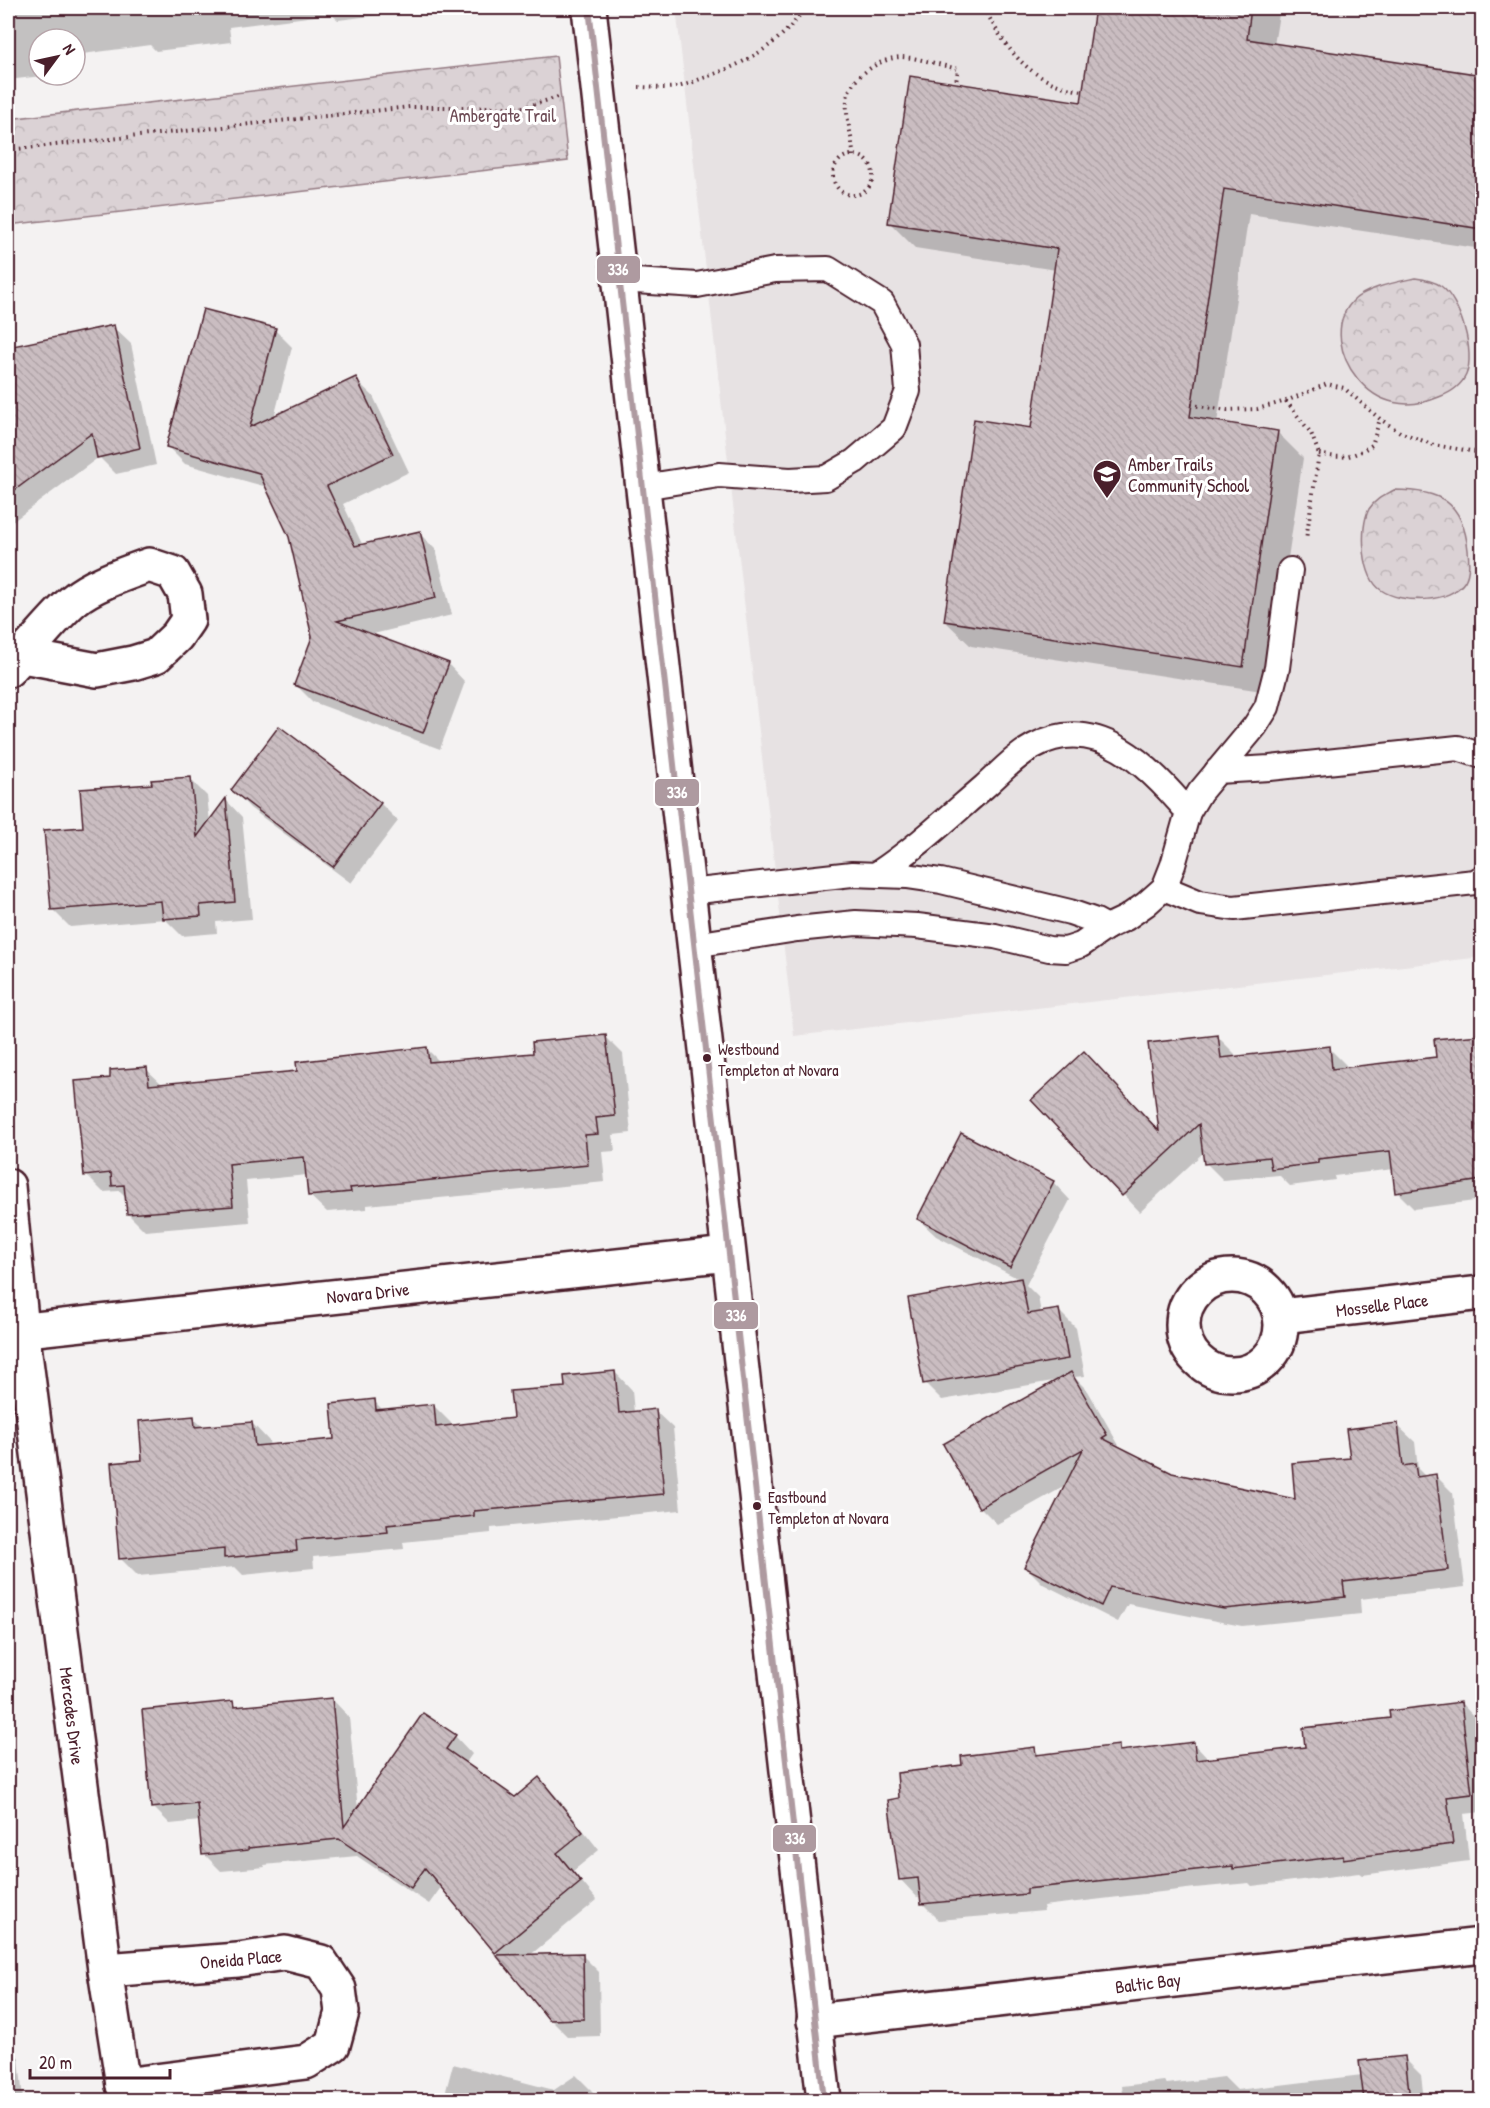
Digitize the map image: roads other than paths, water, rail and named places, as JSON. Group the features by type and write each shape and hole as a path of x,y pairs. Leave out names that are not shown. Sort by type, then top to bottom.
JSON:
{"street":[{"path":"590,8 824,2100"},
{"path":"149,565 173,573 185,594 188,620 177,636 156,656 97,670 15,663 75,598 106,582 149,565"},
{"name":"Mercedes Drive","path":"8,1186 15,1331 105,1970 126,2093"},
{"name":"Novara Drive","path":"15,1331 728,1254"},
{"name":"Mosselle Place","path":"1281,1316 1482,1293"},
{"name":"Baltic Bay","path":"814,2021 1482,1945"},
{"name":"Oneida Place","path":"105,1970 238,1960 285,1953 321,1962 339,1989 342,2012 333,2045 306,2062 126,2093"}],"lane":[{"path":"620,280 698,285 775,270 828,269 882,303 904,344 908,391 894,428 855,461 826,478 790,480 719,475 643,487"},
{"path":"694,945 798,929 856,923 918,926 995,936 1049,949 1066,950 1081,945 1107,927 1126,918 1164,888 1188,812 1200,792 1248,736 1267,707 1277,668 1290,570"},
{"path":"878,874 919,844 1020,755 1048,740 1064,736 1098,738 1135,757 1167,787 1188,812"},
{"path":"1217,771 1458,748 1482,756"},
{"path":"688,892 852,874 908,876 1070,912 1107,927"},
{"path":"1164,888 1200,903 1234,908 1474,882 1482,878"}],"place":[{"name":"Amber Trails Community School","path":"1107,500"},
{"name":"Westbound Templeton at Novara","path":"707,1058"},
{"name":"Eastbound Templeton at Novara","path":"757,1506"}],"park label":[{"name":"Ambergate Trail","path":"503,115"}]}
